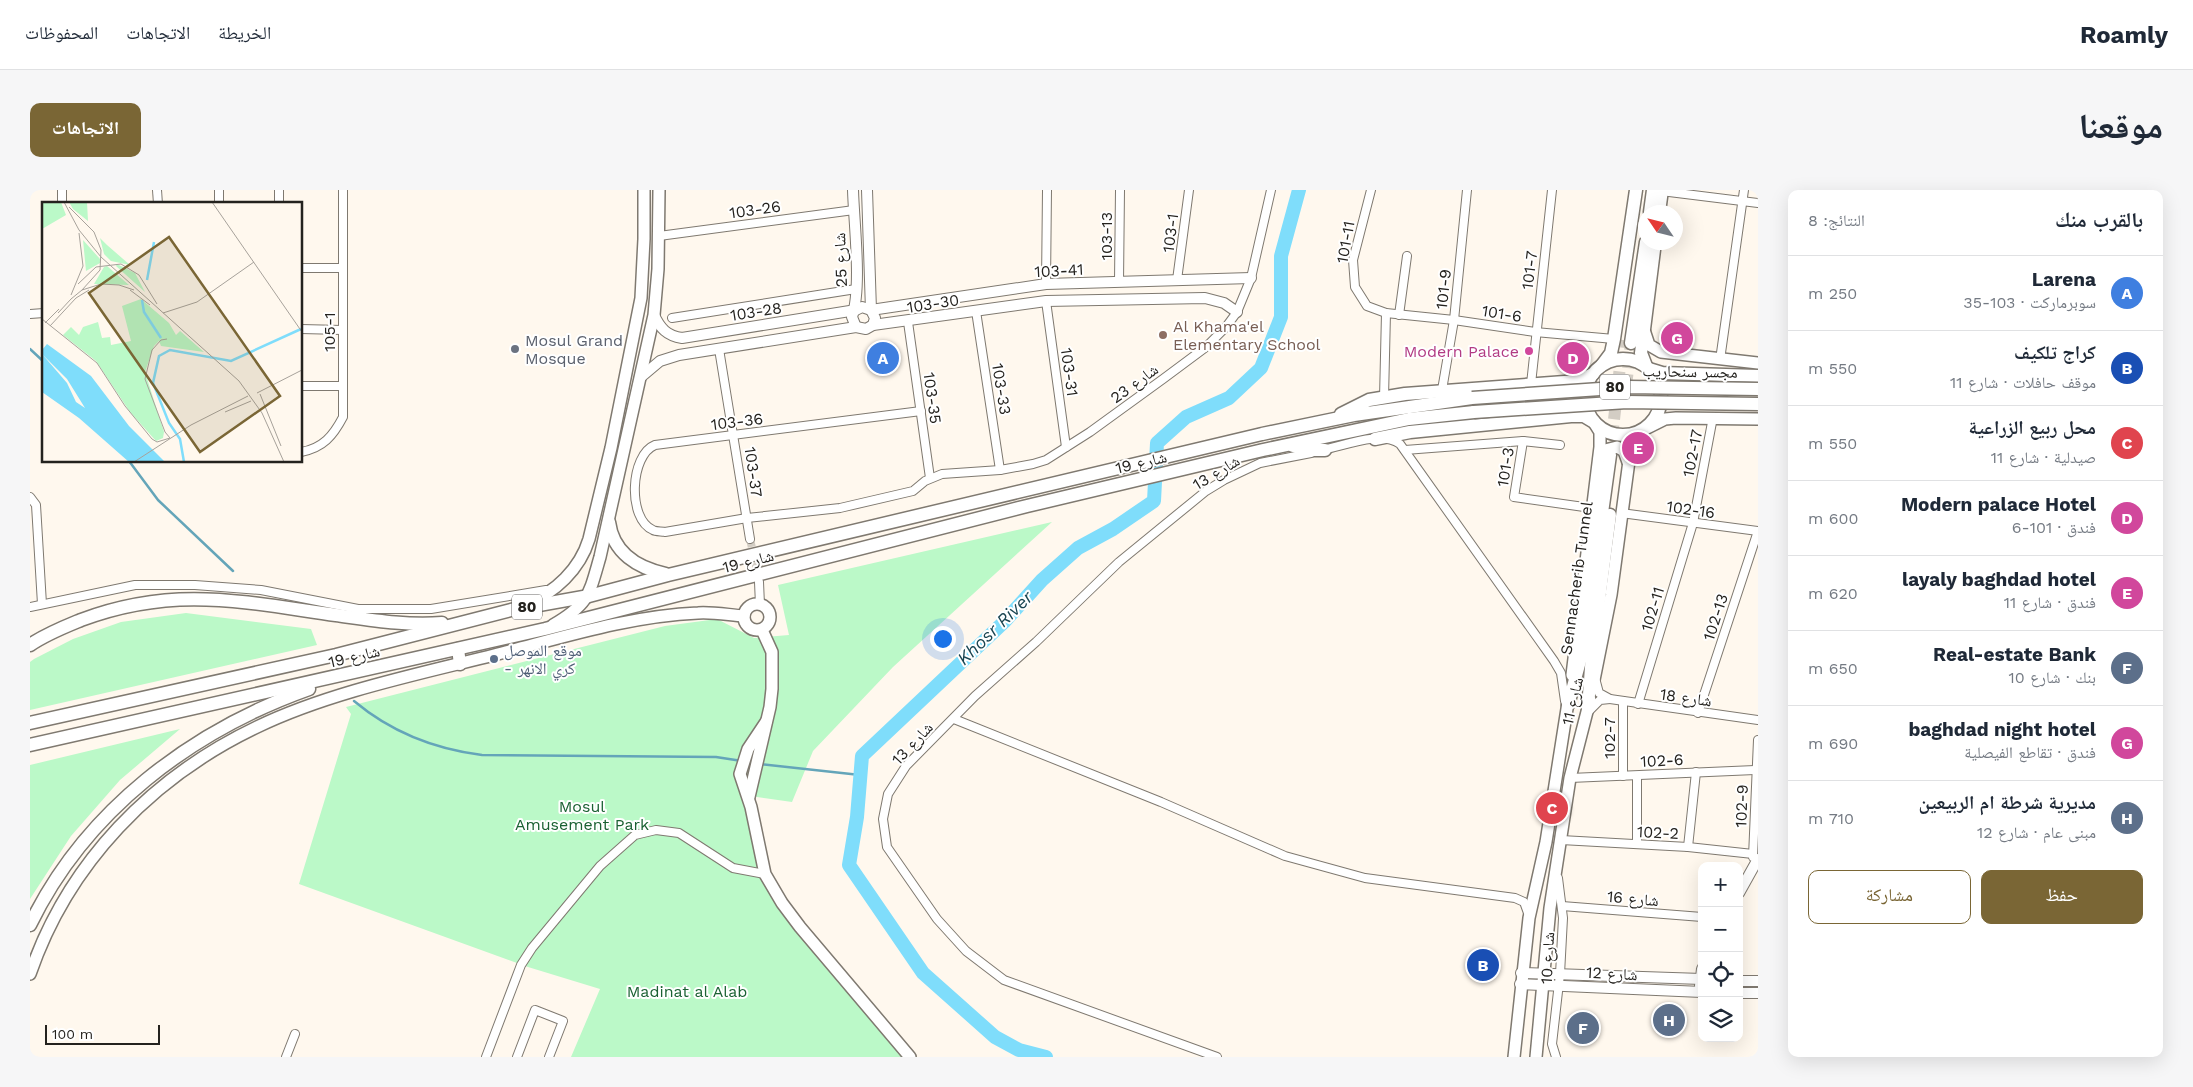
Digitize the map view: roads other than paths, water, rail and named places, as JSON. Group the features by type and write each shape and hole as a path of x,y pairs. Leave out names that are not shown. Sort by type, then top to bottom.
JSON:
{"main road":[{"path":"511,610 539,599 553,589 567,576 585,551 611,448 641,298 644,190"},
{"path":"545,629 576,610 589,596 600,557 654,315 659,236 659,190"},
{"path":"1636,190 1616,326 1616,338 1625,346 1636,345 1641,338 1643,330"},
{"path":"1623,341 1642,190"},
{"path":"1653,205 1659,190"},
{"path":"1659,190 1659,205"},
{"path":"1595,423 1587,410 1585,397 1588,383 1593,374 1623,341 1644,250"},
{"path":"1645,429 1658,415 1662,402 1658,381 1641,358 1654,250"},
{"path":"1616,326 1623,341"},
{"path":"1643,330 1649,345 1661,352 1758,364"},
{"path":"1602,365 1611,361 1626,359 1658,372 1758,376"},
{"path":"1322,422 1362,403 1384,398 1442,390 1578,380 1593,374"},
{"name":"مجسر سنحاريب","path":"1472,398 1629,387 1758,389"},
{"name":"شارع 19","path":"30,724 336,655 511,610 589,596 668,575 1262,434 1405,406 1472,398"},
{"name":"مجسر سنحاريب","path":"1474,412 1635,402 1758,404"},
{"name":"شارع 19","path":"30,745 545,629 1027,506 1280,446 1409,419 1474,412"},
{"path":"1375,439 1410,432 1571,416 1584,416 1605,431 1618,435 1631,435 1665,419 1713,417 1758,419"},
{"name":"شارع 11","path":"1514,1057 1529,918 1538,882 1568,705 1601,438 1595,423"},
{"name":"شارع 11","path":"1536,1057 1550,908 1570,778 1587,712 1611,595 1621,513 1619,457 1645,429"},
{"path":"1280,446 1325,450"},
{"path":"1598,460 1605,450 1612,447 1624,451 1619,457"},
{"name":"Sennacherib Tunnel","path":"1568,705 1583,650 1619,457"},
{"name":"Sennacherib Tunnel","path":"1587,712 1592,654 1619,457"},
{"path":"609,522 614,542 628,558 646,569 668,575"},
{"path":"585,551 600,557"},
{"path":"30,645 71,624 116,609 160,600 227,600 394,623 432,624 479,618"},
{"path":"760,604 768,609 771,618 768,626 756,631 749,628 744,616 752,605 760,604"},
{"path":"30,974 47,931 78,877 119,826 169,780 199,759 258,726 323,701 634,620 700,612 744,616"},
{"path":"749,801 752,776 760,753 770,706 772,652 762,630"},
{"path":"458,649 460,664"},
{"path":"30,925 63,870 101,822 124,798 166,764 214,732 268,705 363,671"},
{"path":"766,722 748,749 740,768 741,779 749,801 765,874 782,903 800,927 910,1057"}],"street":[{"name":"105-1","path":"302,452 315,450 333,435 343,417 343,190"},
{"name":"شارع 25","path":"853,190 856,310 852,317 856,327"},
{"name":"شارع 25","path":"867,190 871,310 875,318 872,326"},
{"path":"1046,284 1047,190"},
{"name":"103-13","path":"1119,282 1120,190"},
{"name":"103-1","path":"1178,280 1189,190"},
{"name":"شارع 23","path":"930,478 954,473 1000,470 1040,462 1066,447 1206,347 1220,334 1237,312 1250,278 1271,190"},
{"name":"101-11","path":"1371,190 1353,260 1355,287 1367,306 1386,313"},
{"name":"101-9","path":"1442,390 1454,320 1467,190"},
{"name":"101-7","path":"1530,384 1552,190"},
{"path":"1659,190 1758,203"},
{"path":"1720,360 1744,190"},
{"name":"103-26","path":"659,236 854,210"},
{"path":"1399,314 1407,256"},
{"path":"302,268 343,268"},
{"name":"103-41","path":"871,310 1046,284 1250,278"},
{"path":"1150,281 1150,299"},
{"name":"103-28","path":"672,318 856,289"},
{"name":"103-30","path":"641,377 654,365 666,358 856,327 864,330 872,326 1046,301 1212,298 1224,303 1237,312"},
{"name":"103-31","path":"1046,301 1066,447"},
{"name":"103-28","path":"654,315 663,330 672,336 682,338 856,310 864,307 871,310"},
{"name":"103-33","path":"976,311 1000,470"},
{"path":"1384,398 1386,313"},
{"name":"101-6","path":"1386,313 1623,341"},
{"name":"103-35","path":"908,322 930,478"},
{"path":"302,329 342,330"},
{"name":"103-37","path":"719,349 735,436 750,539"},
{"path":"302,386 343,386"},
{"name":"103-36","path":"747,518 665,532 653,530 642,520 636,496 640,461 645,451 655,445 921,411"},
{"name":"102-17","path":"1693,523 1713,417"},
{"name":"شارع 11","path":"1325,450 1375,439 1394,440 1405,450 1561,673 1565,694 1564,725"},
{"path":"1405,450 1523,441 1560,445"},
{"name":"101-3","path":"1523,441 1514,497 1591,508"},
{"name":"شارع 13","path":"1218,1057 1004,980 966,951 937,919 887,847 882,819 888,794 906,766 975,696 1036,642 1098,581 1206,491 1260,463 1325,450"},
{"path":"747,518 840,508 913,490 930,478"},
{"path":"30,497 35,501 37,509 42,604"},
{"name":"102-16","path":"1621,513 1758,531"},
{"name":"102-11","path":"1638,704 1693,523"},
{"name":"102-13","path":"1698,712 1758,531"},
{"path":"759,582 760,604"},
{"path":"30,607 135,585 195,584 261,590 358,609 431,609 479,603 553,589"},
{"path":"1595,676 1599,693 1610,699"},
{"path":"1587,712 1596,703 1610,699"},
{"name":"شارع 18","path":"1610,699 1758,720"},
{"name":"102-7","path":"1623,701 1623,776"},
{"path":"954,719 1161,802 1285,856 1365,878 1514,898 1524,902 1528,907 1529,918"},
{"name":"102-9","path":"1756,856 1758,740"},
{"name":"102-6","path":"1570,778 1756,770"},
{"path":"1688,847 1696,772"},
{"path":"1636,844 1637,776"},
{"path":"486,1057 521,965 532,948 600,866 635,835 656,830 679,834 733,868 765,874"},
{"name":"102-2","path":"1561,840 1688,847 1756,856"},
{"path":"1743,886 1756,856"},
{"name":"شارع 10","path":"1556,1057 1552,1044 1560,974 1562,906 1558,877 1558,858"},
{"path":"1514,898 1529,893 1538,882"},
{"name":"شارع 16","path":"1562,906 1698,917"},
{"name":"شارع 12","path":"1521,979 1543,979 1560,974 1698,976"},
{"name":"شارع 12","path":"1543,979 1559,986 1698,992"},
{"path":"1743,981 1758,981"},
{"path":"1743,993 1758,993"},
{"path":"517,1057 535,1010 563,1021 550,1057"},
{"path":"286,1057 295,1034"},
{"path":"290,1057 291,1045"}],"waterway":[{"name":"Khosr River","path":"1046,1057 1019,1050 995,1037 923,973 849,865 857,817 862,756 1004,622 1042,580 1078,548 1113,529 1154,501 1157,443 1186,417 1229,398 1261,368 1281,317 1281,256 1299,190"},
{"path":"30,349 42,360"},
{"path":"130,462 158,500 233,571"},
{"path":"354,701 383,722 414,737 447,748 482,755 716,757 742,761"},
{"path":"759,764 860,775"}],"tunnel":[{"path":"1610,455 1623,340"},
{"path":"1626,386 1631,343"},
{"path":"750,539 759,579"}],"place":[{"name":"Al Khama'el Elementary School","path":"1163,335"},
{"name":"baghdad night hotel","path":"1677,338"},
{"name":"Mosul Grand Mosque","path":"515,349"},
{"name":"Modern Palace","path":"1529,351"},
{"name":"Larena","path":"883,358"},
{"name":"Modern palace Hotel","path":"1573,358"},
{"name":"layaly baghdad hotel","path":"1638,448"},
{"name":"موقع الموصل - كري الانهر","path":"494,659"},
{"name":"محل ربيع الزراعية","path":"1552,808"},
{"name":"كراج تلكيف","path":"1483,965"},
{"name":"مديرية شرطة ام الربيعين","path":"1669,1020"},
{"name":"Real-estate Bank","path":"1583,1028"}],"park label":[{"name":"Mosul Amusement Park","path":"582,815"},
{"name":"Madinat al Alab","path":"687,991"}]}
